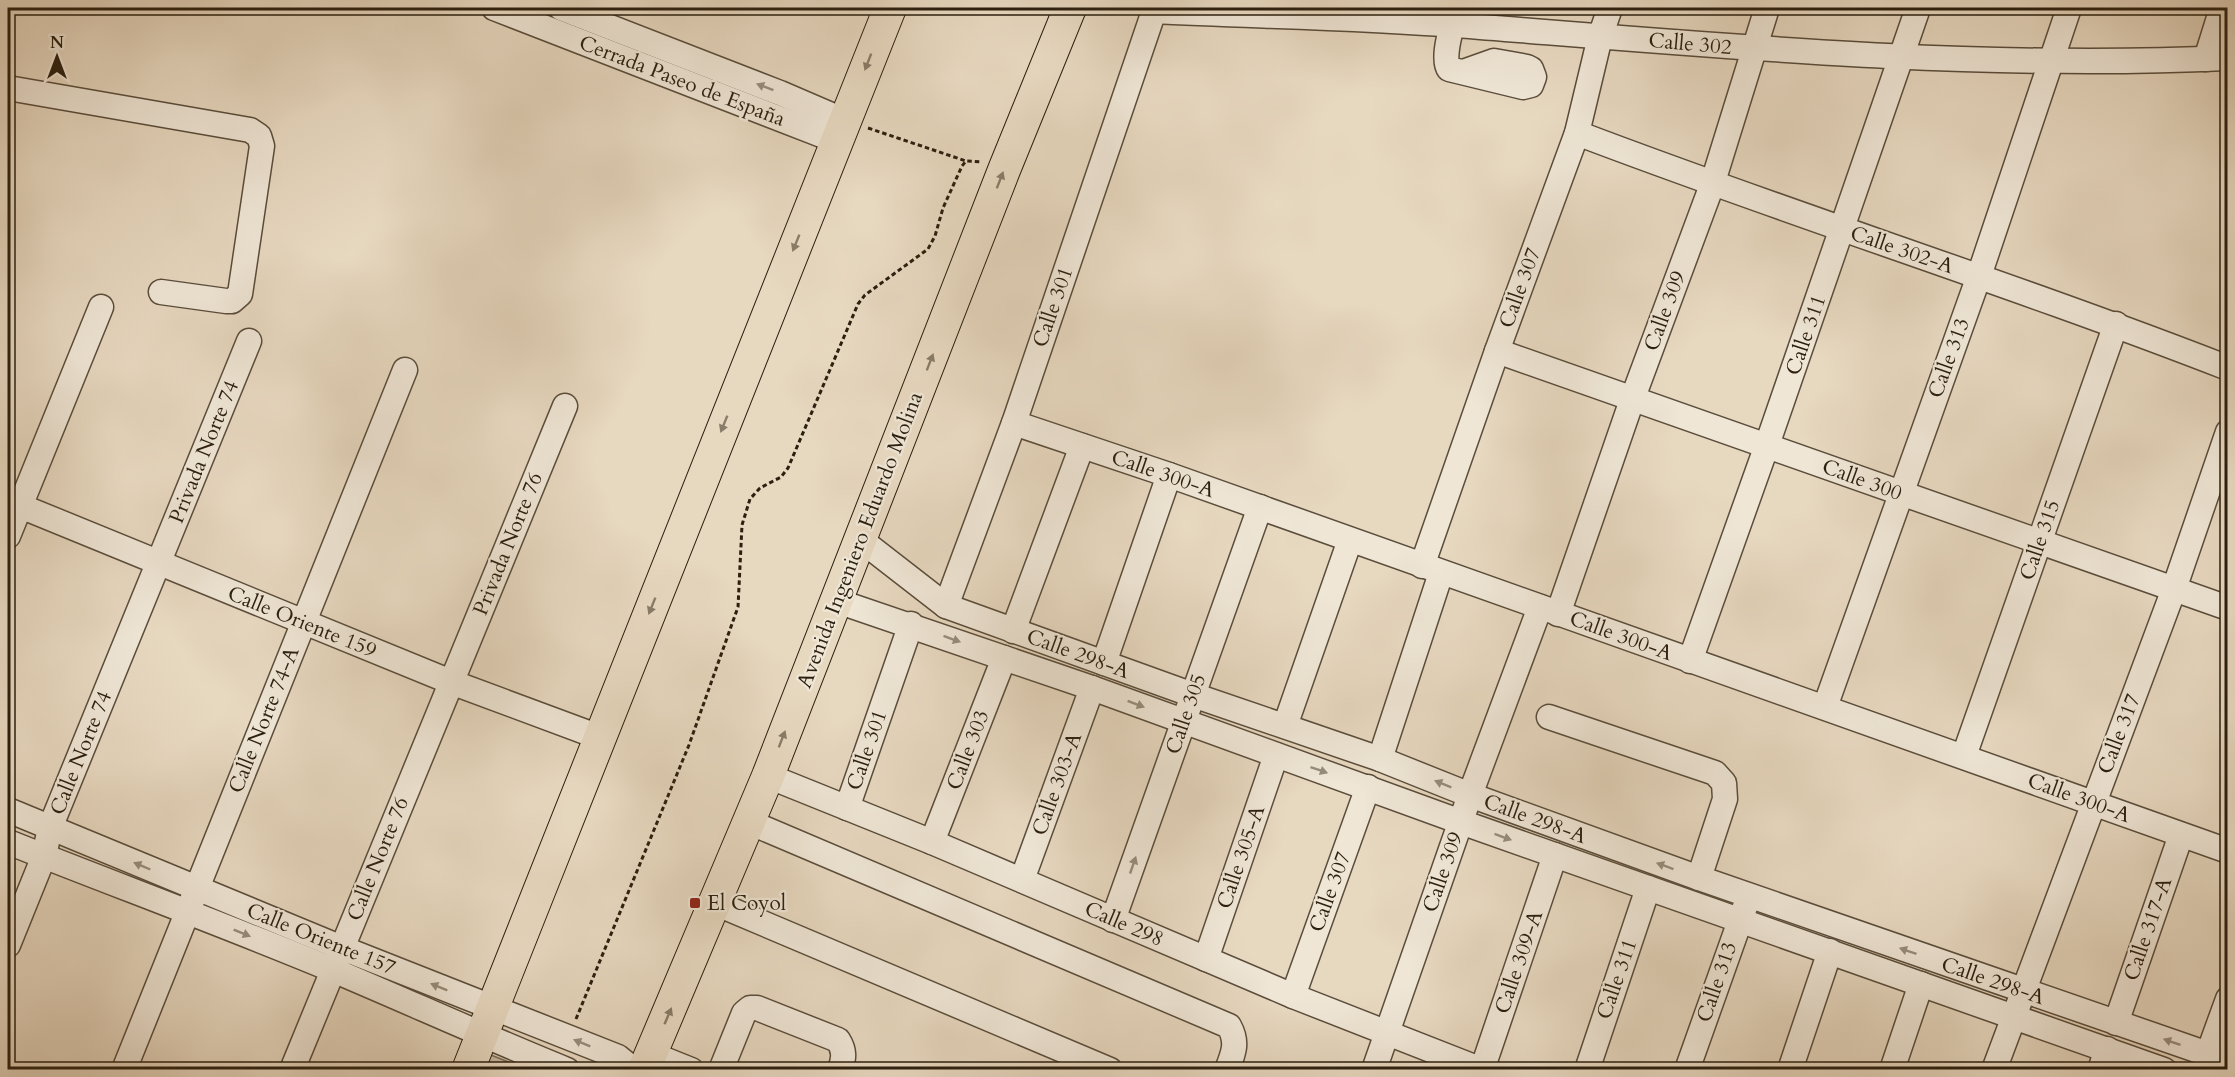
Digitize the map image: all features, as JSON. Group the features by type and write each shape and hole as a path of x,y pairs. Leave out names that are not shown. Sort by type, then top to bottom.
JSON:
{"main road":[{"path":"468,1070 890,8"},
{"name":"Avenida Ingeniero Eduardo Molina","path":"643,1064 715,903 768,776 1004,170 1070,8"}],"street":[{"name":"Cerrada Paseo de España","path":"494,8 841,131"},
{"name":"Cerrada Paseo de España","path":"561,8 780,93 841,131"},
{"name":"Calle 307","path":"1380,759 1432,570 1497,351 1577,133 1600,37 1610,8"},
{"name":"Calle 309","path":"1374,1070 1470,795 1549,611 1632,400 1712,185 1767,8"},
{"name":"Calle 311","path":"1690,661 1767,446 1918,8"},
{"name":"Calle 313","path":"1825,707 1979,276 2069,8"},
{"path":"2217,58 2222,8"},
{"name":"Calle 302","path":"1154,9 1455,16 1600,37 1753,49 2051,62 2217,58"},
{"name":"Calle 301","path":"946,606 1014,423 1154,9"},
{"path":"1455,16 1446,66 1449,69 1463,72"},
{"path":"8,88 250,130 259,136 262,146 240,294 232,301 226,301 161,292"},
{"name":"Calle 302-A","path":"1577,133 1712,185 2116,324 2228,368"},
{"path":"8,536 14,503 101,307"},
{"name":"Calle 315","path":"1964,756 2116,324"},
{"name":"Privada Norte 74","path":"159,563 249,341"},
{"name":"Calle 300","path":"1497,351 2228,608"},
{"name":"Calle Norte 74-A","path":"124,1070 405,370"},
{"name":"Privada Norte 76","path":"451,682 565,406"},
{"name":"Calle 300-A","path":"1014,423 1260,507 2228,851"},
{"name":"Calle 317","path":"1994,1070 2174,589 2228,432"},
{"path":"1013,631 1082,446"},
{"path":"1104,663 1169,475"},
{"name":"Calle Oriente 159","path":"14,503 451,682 599,737"},
{"name":"Calle 305","path":"1113,920 1260,507"},
{"name":"Calle 298-A","path":"861,540 946,606 1193,695 1380,759 1470,795 1749,896 2218,1058"},
{"path":"1286,726 1350,540"},
{"name":"Calle Norte 74","path":"8,945 44,856 50,828 159,563"},
{"name":"Calle 298-A","path":"837,601 911,624 1461,822 2013,1016 2104,1059 2164,1070"},
{"name":"Calle 301","path":"846,808 911,624"},
{"name":"Calle 303","path":"932,842 1004,658"},
{"name":"Calle Norte 76","path":"292,1070 451,682"},
{"name":"Calle 303-A","path":"1022,880 1092,688"},
{"path":"1549,717 1715,773 1724,783 1725,799 1699,878"},
{"name":"Calle 305-A","path":"1206,959 1276,755"},
{"name":"Calle 298","path":"768,776 932,842 1293,996 1482,1070"},
{"name":"Calle 307","path":"1293,996 1368,787"},
{"name":"Calle Oriente 157","path":"8,810 50,828 192,900 488,1022 567,1070"},
{"path":"749,822 1228,1026 1235,1036 1236,1048 1227,1070"},
{"name":"Calle 317-A","path":"2116,1023 2181,835"},
{"name":"Calle Oriente 157","path":"8,842 44,856 192,900"},
{"name":"Calle 309-A","path":"1482,1070 1555,855"},
{"name":"Calle 311","path":"1587,1070 1648,888"},
{"name":"Calle 313","path":"1687,1070 1749,896"},
{"path":"715,903 1110,1070"},
{"path":"1790,1070 1830,951"},
{"path":"1892,1070 1921,984"},
{"path":"2218,1058 2228,999"},
{"path":"720,1070 744,1013 750,1008 757,1008 838,1040 843,1048 844,1059 840,1070"},
{"name":"Calle Oriente 157","path":"488,1022 568,1038 618,1058 643,1064 691,1070"}],"path":[{"path":"841,131 966,161 978,161 1004,170"},
{"path":"568,1038 689,745 738,607 742,525 750,499 760,488 781,477 788,468 858,304 865,295 928,249 935,236 956,175 966,161"}],"shaded area":[{"path":"486,1053 526,1069 479,1070"}],"place":[{"name":"El Coyol","path":"695,903"}]}
